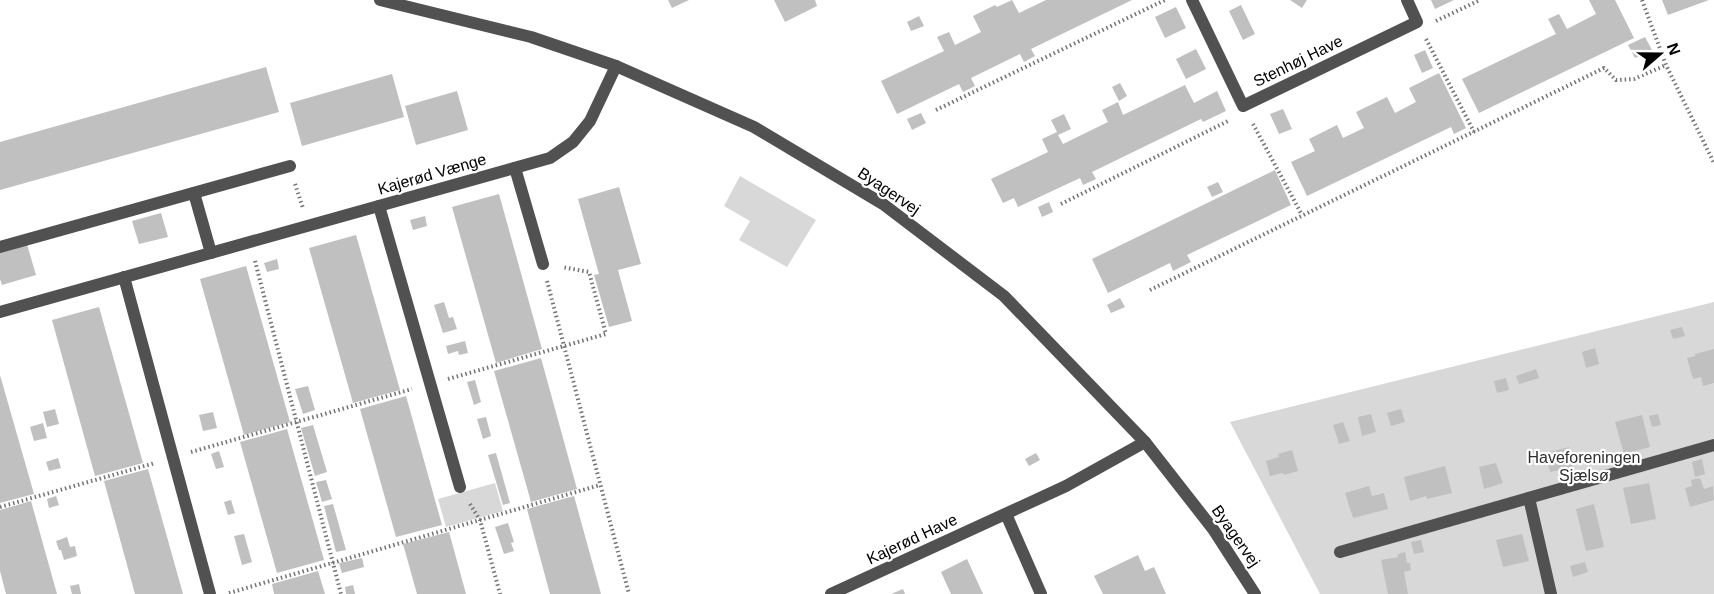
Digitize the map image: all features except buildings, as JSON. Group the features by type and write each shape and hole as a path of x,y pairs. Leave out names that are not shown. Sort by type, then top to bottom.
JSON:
{"street":[{"name":"Byagervej","path":"380,0 531,37 616,66 754,127 883,204 1004,296 1144,442 1212,529 1255,594"},
{"name":"Stenhøj Have","path":"1192,0 1243,106 1417,22"},
{"path":"1407,0 1417,22"},
{"name":"Kajerød Vænge","path":"0,312 550,158 573,142 590,122 616,66"},
{"path":"0,247 290,166"},
{"path":"515,168 543,264"},
{"path":"194,194 211,253"},
{"path":"379,206 460,487"},
{"path":"124,277 210,594"},
{"name":"Kajerød Have","path":"831,594 1066,486 1144,442"},
{"path":"1340,552 1714,445"},
{"path":"1529,498 1551,594"},
{"path":"1006,514 1041,594"}],"path":[{"path":"936,110 1165,0"},
{"path":"1474,132 1417,22 1436,21 1480,0"},
{"path":"1642,0 1666,65 1714,163"},
{"path":"1150,290 1604,68 1616,80 1634,79 1666,65"},
{"path":"1061,204 1236,117 1243,106 1302,215"},
{"path":"290,166 308,226"},
{"path":"250,243 341,594"},
{"path":"0,507 564,347 606,334 590,272 543,264 564,347 629,594"},
{"path":"225,594 600,485"},
{"path":"460,487 480,520 500,594"}],"green space":[{"path":"740,176 816,220 787,267 739,240 750,221 724,206"},
{"name":"Haveforeningen Sjælsø","path":"1714,302 1714,594 1320,594 1230,422"},
{"path":"495,483 503,511 446,527 438,499"}]}
